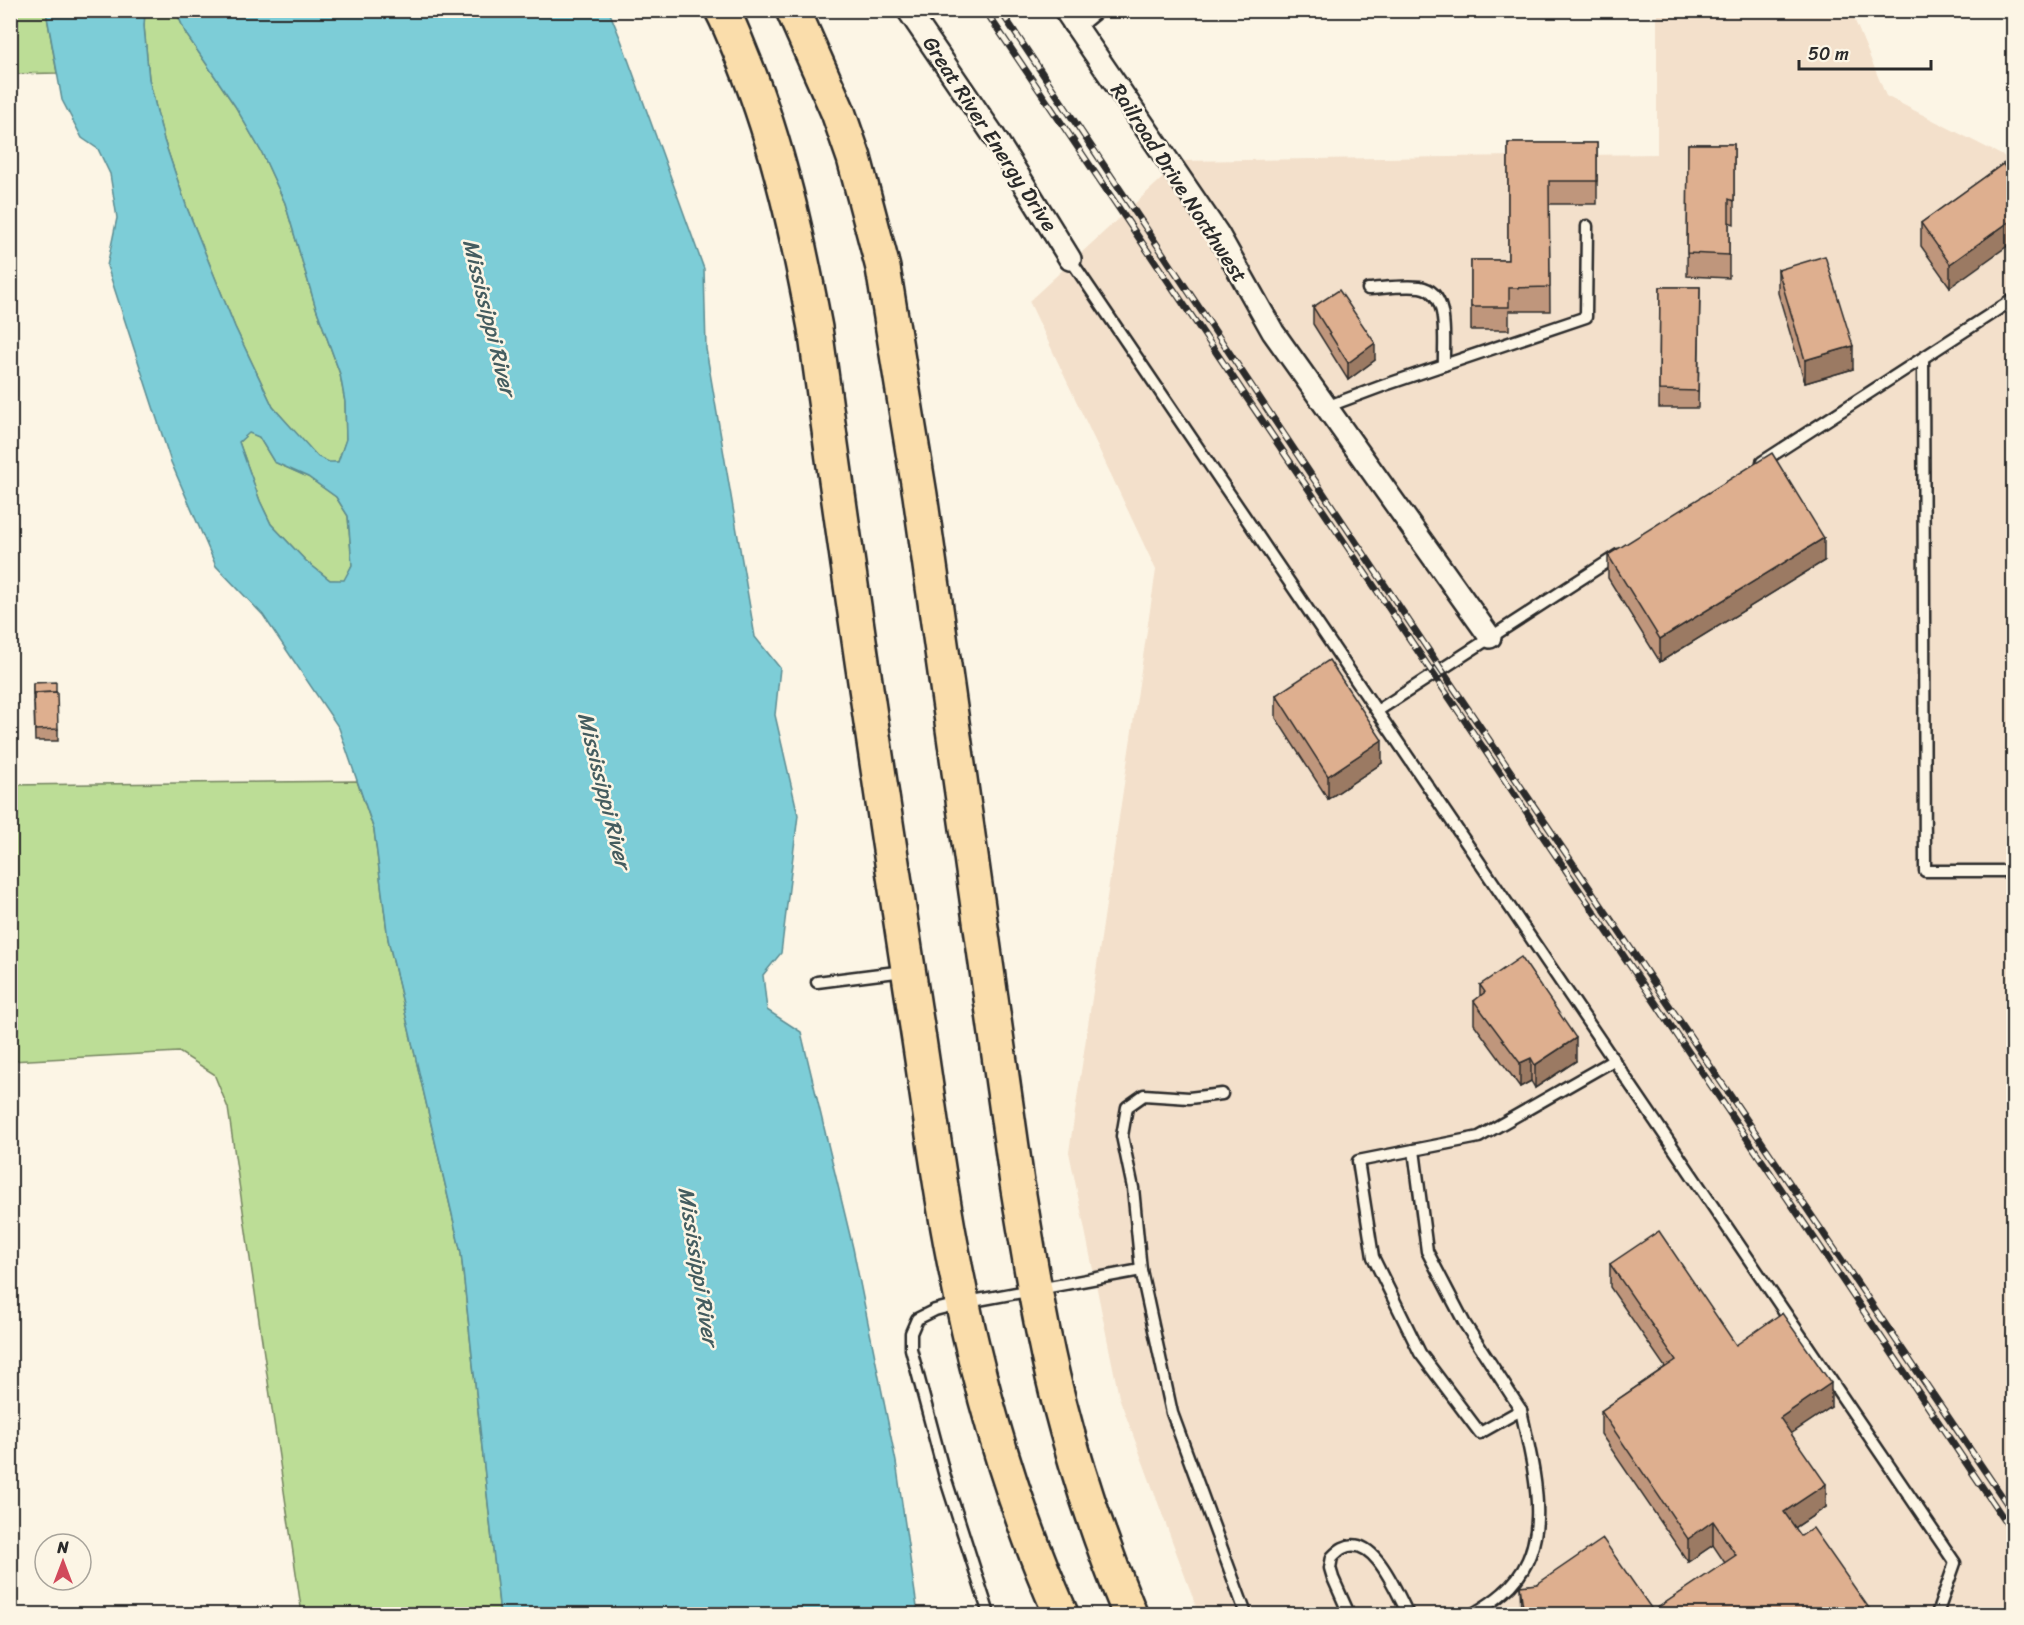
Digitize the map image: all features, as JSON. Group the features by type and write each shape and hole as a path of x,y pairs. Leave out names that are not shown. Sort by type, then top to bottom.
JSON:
{"highway":[{"path":"722,10 769,130 783,178 815,328 908,971 962,1304 1011,1488 1061,1614"},
{"path":"793,10 838,112 854,158 883,268 920,495 1017,1182 1035,1288 1058,1397 1078,1469 1130,1614"}],"street":[{"name":"Great River Energy Drive","path":"908,10 994,136 1070,259"},
{"path":"1070,17 1091,10"},
{"name":"Railroad Drive Northwest","path":"1070,17 1218,234 1273,332 1490,637"}],"lane":[{"path":"1329,412 1444,365 1586,317 1587,226"},
{"path":"1070,259 1955,1563 1937,1614"},
{"path":"1368,289 1422,287 1435,296 1442,306 1444,365"},
{"path":"1752,468 2013,300"},
{"path":"1923,358 1925,871 2013,871"},
{"path":"1377,711 1631,546"},
{"path":"817,982 908,971"},
{"path":"1521,1410 1480,1433 1420,1353 1373,1257 1358,1161 1479,1137 1614,1060"},
{"path":"1222,1094 1189,1098 1144,1095 1127,1107 1122,1136 1132,1188 1141,1270 1172,1413 1246,1614"},
{"path":"1414,1150 1427,1251 1465,1324 1521,1410 1536,1481 1538,1526 1527,1564 1505,1593 1473,1614"},
{"path":"989,1614 945,1477 912,1349 912,1333 917,1319 934,1310 1035,1288 1141,1270"},
{"path":"1349,1614 1330,1568 1332,1557 1343,1548 1354,1545 1368,1549 1377,1559 1408,1614"}],"shaded area":[{"path":"1657,11 1851,11 1886,96 2013,161 2013,1614 1199,1614 1119,1397 1069,1152 1156,570 1029,301 1181,161 1657,154"}],"green space":[{"path":"10,11 46,11 57,73 11,74"},
{"path":"145,11 176,11 186,34 235,106 262,153 285,203 315,305 340,374 345,402 346,440 338,462 329,463 318,458 273,407 235,327 187,208 164,140 149,79 144,26"},
{"path":"249,432 259,437 274,462 308,477 336,497 348,516 352,565 345,581 330,580 306,561 271,524 260,501 239,442"},
{"path":"357,781 374,830 388,939 461,1253 500,1614 302,1614 228,1108 214,1074 179,1052 11,1061 11,785"}],"water":[{"name":"Mississippi River","path":"46,11 145,11 144,26 149,79 164,140 187,208 235,327 273,407 318,457 329,462 338,462 346,439 345,402 340,374 315,305 285,203 262,153 235,106 186,34 176,11 609,11 704,269 706,349 755,637 780,668 775,715 798,815 781,953 763,975 767,1010 801,1032 853,1248 896,1462 918,1614 500,1614 461,1253 388,939 374,830 339,728 263,615 216,566 171,462 107,266 117,218 110,174 98,149 82,138 62,100","holes":["249,433 259,437 274,462 308,477 336,497 348,516 352,565 344,580 330,580 306,561 271,524 260,501 239,442"]}],"building":[{"path":"1508,143 1597,143 1597,181 1549,181 1550,287 1509,288 1509,307 1471,307 1471,260 1508,260"},
{"path":"1688,144 1734,144 1734,201 1729,199 1729,255 1687,253"},
{"path":"2003,164 2013,179 2013,219 1950,264 1921,223"},
{"path":"1825,256 1853,346 1805,360 1778,270"},
{"path":"1660,287 1700,287 1698,391 1659,390"},
{"path":"1339,290 1375,343 1348,363 1313,307"},
{"path":"16,377 16,391 10,392 10,378"},
{"path":"1772,453 1824,538 1660,639 1608,555"},
{"path":"1329,660 1382,740 1328,776 1276,695"},
{"path":"56,682 56,692 34,693 33,695 33,683"},
{"path":"57,692 58,729 35,730 34,693"},
{"path":"1521,957 1576,1038 1535,1065 1531,1058 1520,1063 1474,1001 1485,992 1480,985"},
{"path":"1659,1231 1736,1345 1782,1313 1831,1383 1780,1418 1826,1484 1784,1512 1801,1536 1813,1528 1871,1611 1866,1614 1524,1614 1520,1586 1537,1584 1603,1539 1653,1611 1736,1555 1713,1521 1688,1539 1601,1411 1676,1360 1610,1264"}],"railway":[{"path":"985,10 2014,1534"},
{"path":"1000,10 1441,669 2014,1514"}]}
